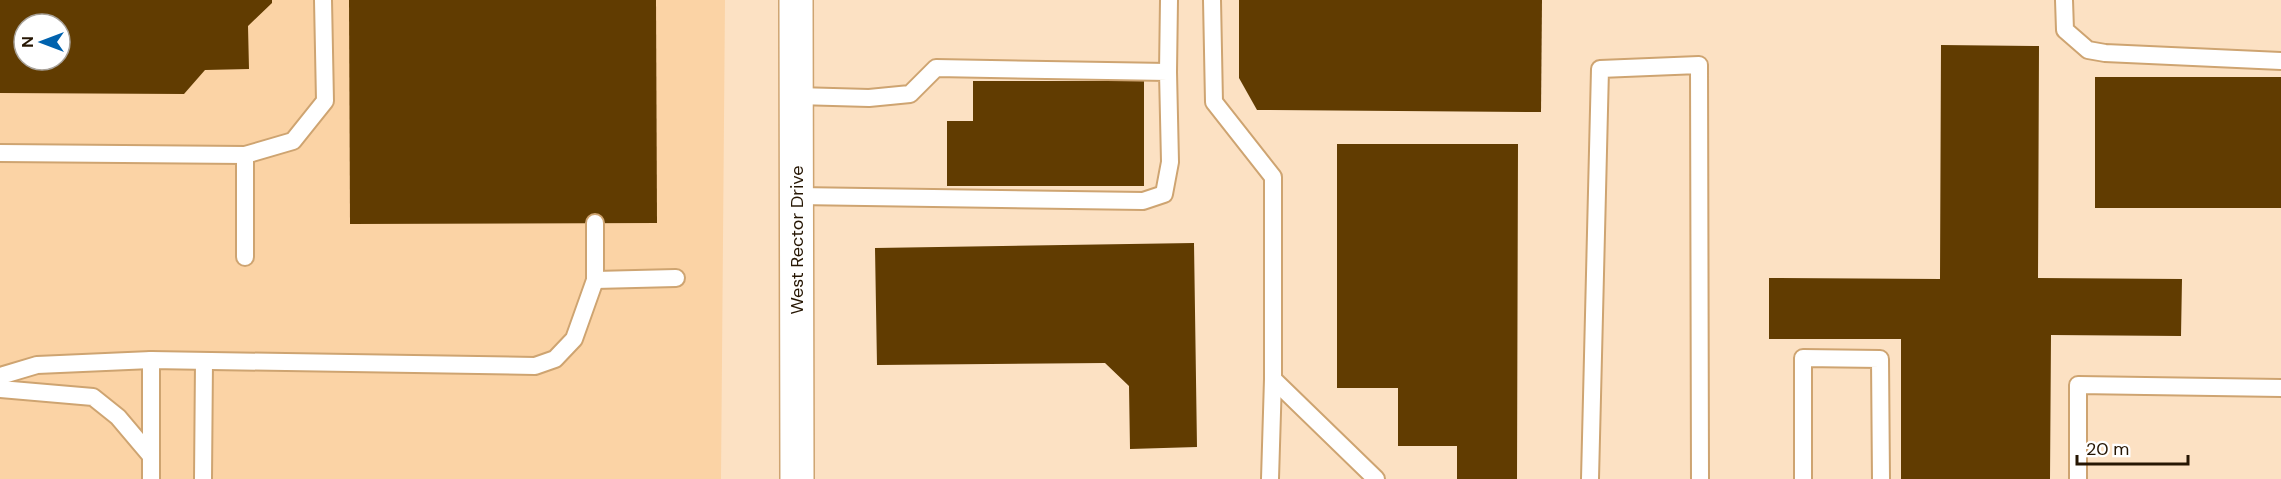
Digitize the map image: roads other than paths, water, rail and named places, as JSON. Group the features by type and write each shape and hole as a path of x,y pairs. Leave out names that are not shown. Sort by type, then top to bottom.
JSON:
{"street":[{"name":"West Rector Drive","path":"796,0 797,479"}],"lane":[{"path":"0,153 245,154 293,141 325,101 322,0"},
{"path":"797,196 1143,201 1164,194 1170,162 1169,0"},
{"path":"1212,0 1215,102 1273,177 1273,379 1270,479"},
{"path":"2064,0 2065,30 2088,50 2106,53 2281,61"},
{"path":"1590,479 1600,69 1699,65 1700,479"},
{"path":"797,96 869,98 910,94 936,68 1168,72"},
{"path":"245,154 245,257"},
{"path":"0,376 36,365 151,360 535,366 555,359 574,339 595,280 595,223"},
{"path":"595,280 676,278"},
{"path":"1803,479 1803,358 1880,359 1881,479"},
{"path":"151,360 151,479"},
{"path":"203,479 204,361"},
{"path":"1273,379 1376,479"},
{"path":"2078,479 2078,385 2281,388"},
{"path":"0,389 93,398 118,417 151,456"}]}
